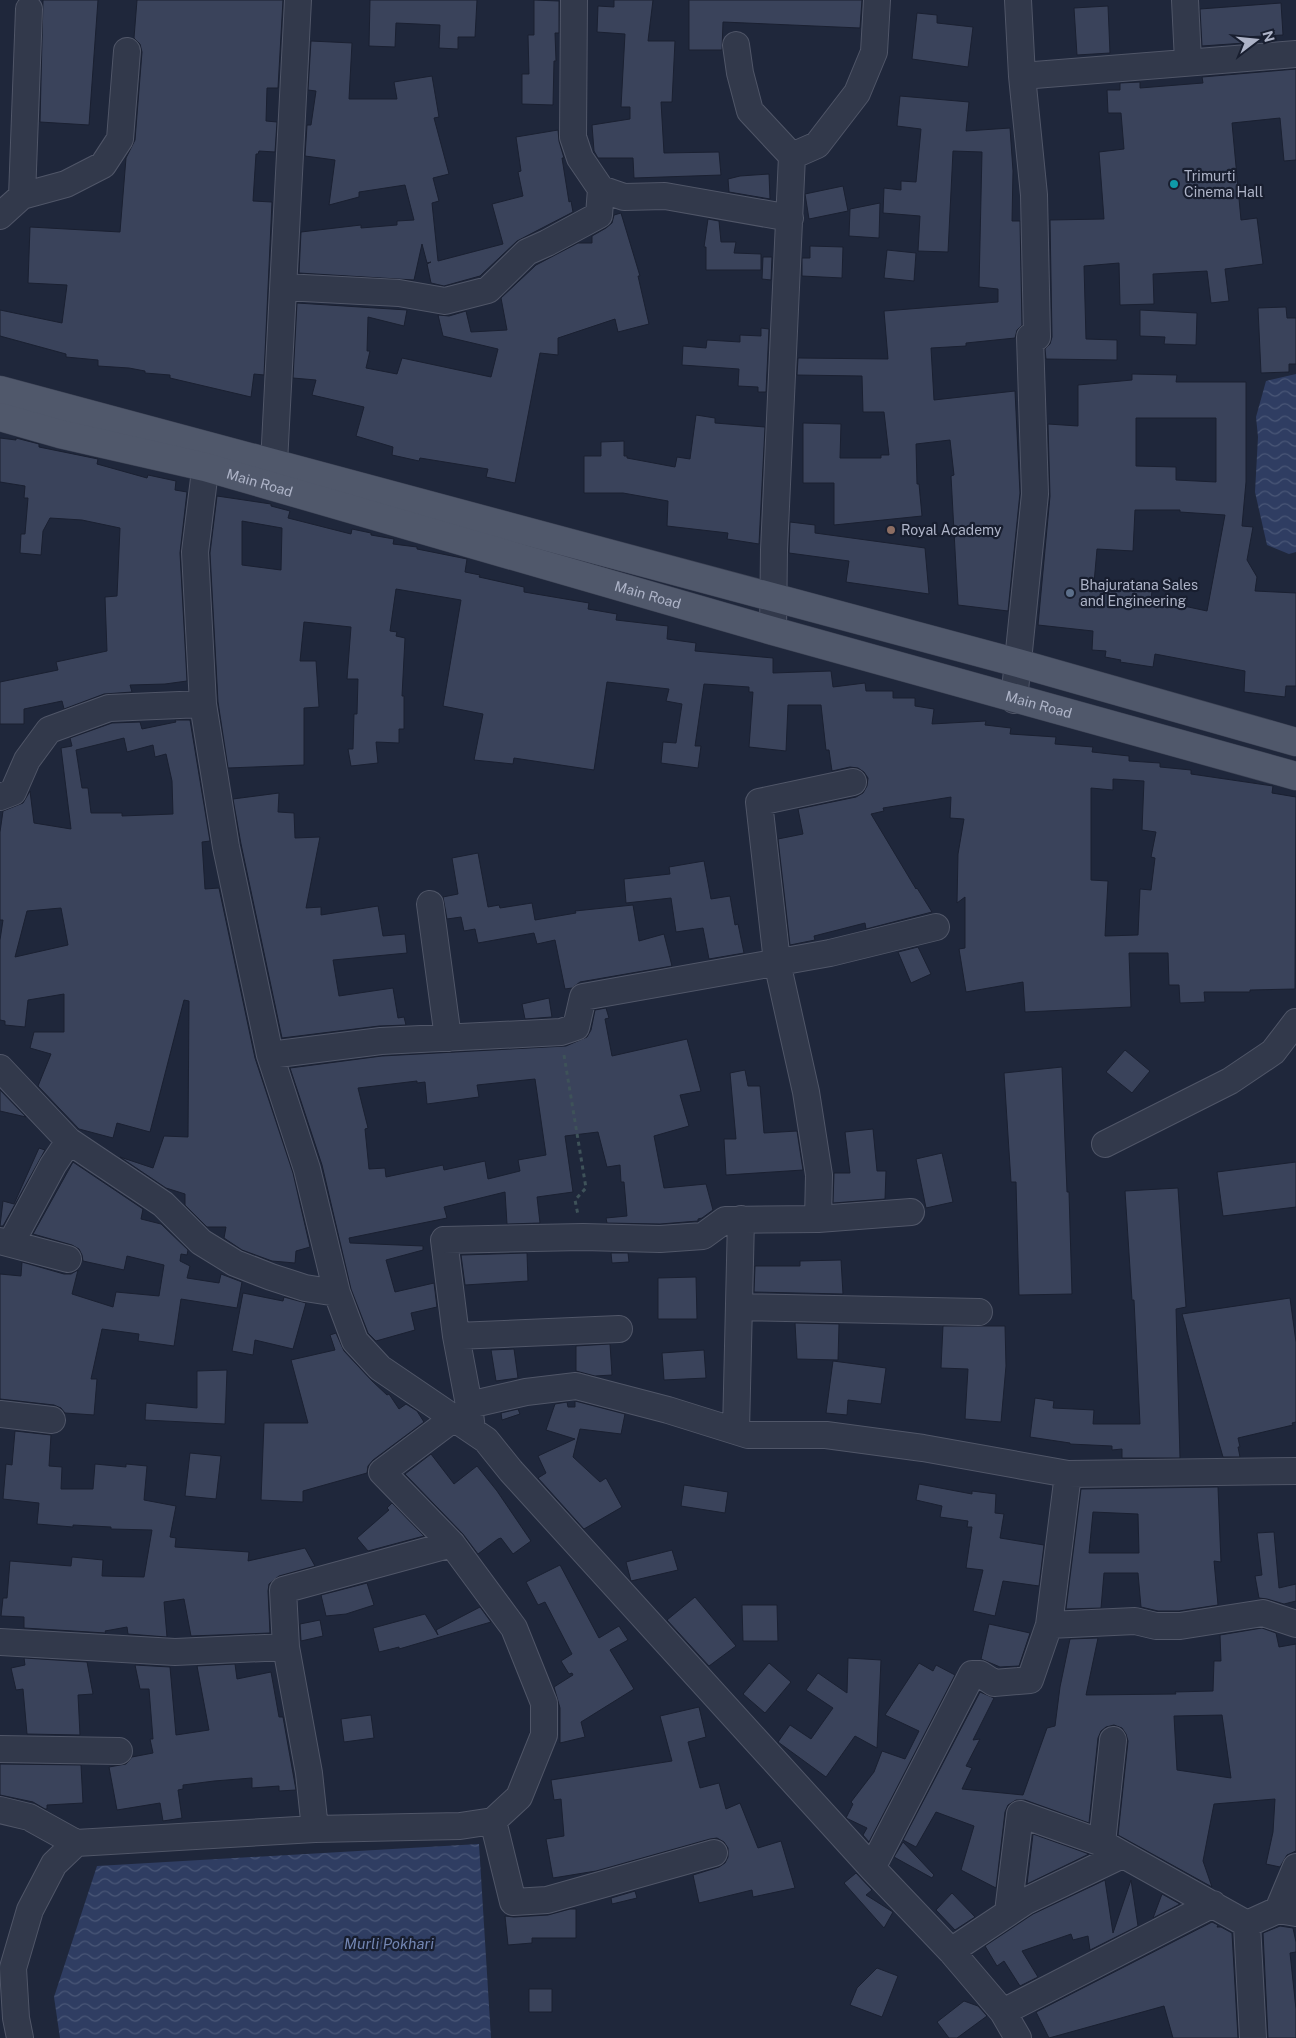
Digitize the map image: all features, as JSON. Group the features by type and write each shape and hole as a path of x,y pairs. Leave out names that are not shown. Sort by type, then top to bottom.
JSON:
{"main road":[{"name":"Main Road","path":"0,390 206,456 773,631 1014,700 1296,776"},
{"name":"Main Road","path":"0,418 60,434 206,456"},
{"name":"Main Road","path":"271,475 774,598 1018,663 1296,742"}],"street":[{"path":"271,475 284,287 298,0"},
{"path":"574,0 573,137 580,158 601,189 624,197 665,196 790,218"},
{"path":"792,156 817,145 857,93 874,52 877,0"},
{"path":"1014,700 1035,494 1030,337 1036,338 1034,195 1022,76 1018,0"},
{"path":"1184,0 1188,61"},
{"path":"22,196 29,9"},
{"path":"736,45 740,73 750,111 792,156 774,550 773,631"},
{"path":"0,216 22,196 66,184 104,165 120,139 127,51"},
{"path":"1022,76 1188,61 1296,54"},
{"path":"284,287 399,293 446,301 488,290 527,252 599,215 601,189"},
{"path":"206,456 195,552 203,704 226,847 270,1055 307,1169 337,1293 355,1341 380,1368 465,1418 486,1440 518,1478 872,1868 951,1951 1004,2012 1018,2038"},
{"path":"0,797 13,792 27,760 49,730 108,708 203,704"},
{"path":"818,1219 819,1175 808,1101 777,962 759,802 852,782"},
{"path":"430,904 448,1038"},
{"path":"270,1055 381,1041 561,1032 576,1027 583,996 830,953 936,928"},
{"path":"1106,1144 1230,1081 1273,1052 1296,1022"},
{"path":"0,1068 69,1141 163,1204 201,1242 235,1263 305,1288 337,1293"},
{"path":"68,1259 5,1242 69,1141"},
{"path":"465,1418 444,1240 583,1237 660,1239 703,1236 725,1220 818,1219 911,1212"},
{"path":"736,1431 741,1219"},
{"path":"739,1307 979,1312"},
{"path":"456,1336 619,1329"},
{"path":"0,1810 30,1817 76,1843 315,1829 460,1826 493,1821 519,1797 544,1735 544,1703 514,1628 452,1544 382,1472 465,1418 526,1392 576,1386 668,1410 748,1435 835,1437 924,1448 1068,1474 1296,1471"},
{"path":"0,1414 52,1420"},
{"path":"872,1868 972,1674 980,1674 994,1683 1030,1680 1049,1625 1068,1474"},
{"path":"315,1829 309,1773 286,1647 283,1590 452,1544"},
{"path":"1049,1625 1135,1621 1156,1626 1180,1626 1263,1613 1296,1624"},
{"path":"0,1642 175,1652 286,1647"},
{"path":"1112,1849 1113,1740"},
{"path":"0,1749 119,1751"},
{"path":"1008,1912 1020,1814 1112,1849 1247,1924 1287,1912 1296,1867"},
{"path":"493,1821 513,1902 547,1900 714,1853"},
{"path":"20,2038 16,2018 13,1968 15,1960 30,1910 38,1894 54,1864 76,1843"},
{"path":"951,1951 1008,1912 1112,1849"},
{"path":"1004,2012 1213,1904"},
{"path":"1247,1924 1253,2038"}],"path":[{"path":"561,1032 586,1188 576,1200 583,1237"}],"water":[{"path":"1296,374 1296,552 1289,554 1267,545 1255,492 1258,437 1256,417 1266,381"},
{"name":"Murli Pokhari","path":"479,1844 491,2038 60,2038 54,1997 97,1866"}],"building":[{"path":"43,0 98,0 89,125 40,122"},
{"path":"137,0 283,0 278,88 267,88 266,121 277,122 275,152 259,151 256,154 253,201 272,202 264,375 254,374 251,397 170,378 170,375 145,373 145,371 129,368 98,366 98,360 66,357 66,354 0,336 0,310 62,323 67,285 28,283 30,227 120,232 126,158 135,140 142,52 140,44 134,38"},
{"path":"370,0 477,0 475,37 458,37 458,49 439,48 440,25 396,23 395,47 369,46"},
{"path":"534,0 559,1 559,33 555,33 556,61 554,61 553,105 522,104 522,74 529,74 528,35 534,35"},
{"path":"614,0 653,0 648,41 675,41 672,102 661,102 664,153 719,152 721,175 634,178 633,158 598,158 594,151 592,125 630,119 630,107 621,107 625,34 597,32 598,6 614,7"},
{"path":"689,0 862,0 860,28 723,22 722,50 689,50"},
{"path":"1281,3 1283,35 1244,37 1245,43 1202,46 1200,9"},
{"path":"1108,6 1110,53 1077,55 1074,8"},
{"path":"917,13 937,15 937,23 973,27 968,67 912,59"},
{"path":"311,41 352,43 349,99 397,99 394,82 432,76 439,117 434,118 449,174 433,178 439,201 432,203 438,261 503,244 492,204 523,196 518,172 521,171 516,137 558,130 564,158 562,158 569,202 571,201 573,212 517,241 480,276 444,286 431,283 427,264 431,262 427,263 422,244 414,280 299,273 301,232 361,225 361,228 397,225 397,221 414,220 405,185 359,192 359,197 329,205 335,160 305,156 307,125 311,125 316,91 308,90"},
{"path":"1296,69 1296,160 1284,161 1280,118 1232,123 1241,220 1257,218 1263,264 1225,269 1229,301 1211,303 1207,271 1153,274 1154,304 1120,305 1119,263 1084,266 1086,339 1117,340 1117,360 1046,359 1045,349 1050,344 1052,337 1050,220 1104,219 1099,152 1124,149 1121,113 1108,113 1107,90 1120,90 1120,83 1140,82 1140,88 1203,83 1202,77"},
{"path":"900,96 969,102 966,131 1010,128 1013,171 1012,221 1020,221 1022,325 1017,330 1015,338 966,343 966,346 931,348 934,400 1015,391 1020,493 1008,611 958,605 951,476 954,475 950,440 916,444 917,484 919,484 922,516 834,525 834,483 803,483 803,423 841,424 840,458 881,458 881,455 889,455 884,412 863,412 862,376 797,375 798,358 888,359 884,311 998,302 998,289 979,287 982,152 953,151 948,252 918,251 920,216 883,213 884,188 901,190 901,181 916,182 921,129 897,126"},
{"path":"769,174 770,199 729,192 728,179 740,176"},
{"path":"843,186 848,211 809,219 805,194"},
{"path":"880,203 879,238 849,236 850,209"},
{"path":"621,213 640,276 638,276 649,324 618,332 615,319 558,338 558,355 540,353 515,483 486,477 488,469 420,458 419,461 392,455 393,447 356,436 364,407 312,395 316,380 293,378 297,303 407,310 404,326 368,317 367,351 370,351 366,368 397,374 402,358 491,377 498,349 443,336 438,315 449,316 466,311 471,332 507,330 501,298 536,265 578,243 592,243 592,236 612,223 614,215"},
{"path":"708,219 719,221 721,242 736,242 734,253 761,254 761,270 706,270 706,247 704,247"},
{"path":"810,246 843,247 842,278 802,276 802,258 810,258"},
{"path":"887,250 916,253 914,281 884,278"},
{"path":"763,257 772,257 771,280 762,279"},
{"path":"1286,307 1287,318 1296,318 1296,364 1289,364 1289,372 1261,373 1258,308"},
{"path":"1140,310 1197,313 1196,345 1164,344 1165,337 1140,336"},
{"path":"761,328 769,329 766,392 758,392 758,387 738,386 739,369 682,365 683,346 706,348 707,340 740,342 740,335 761,336"},
{"path":"1132,374 1177,375 1176,382 1246,382 1246,482 1242,526 1253,527 1247,560 1257,577 1255,591 1296,593 1296,686 1286,686 1285,697 1244,692 1245,671 1155,654 1153,667 1120,662 1121,660 1105,657 1106,651 1092,650 1093,631 1038,625 1050,496 1048,424 1078,426 1078,385 1132,380","holes":["1136,418 1216,418 1216,482 1176,480 1176,467 1136,466","1135,510 1180,510 1180,512 1225,515 1207,611 1151,599 1152,591 1094,583 1097,549 1133,551"]},
{"path":"696,415 715,418 715,423 765,427 759,544 727,539 728,533 667,526 668,501 623,493 584,493 584,456 601,456 601,442 624,441 624,456 627,456 627,458 675,467 677,457 690,459"},
{"path":"0,438 16,440 16,438 39,444 39,447 98,459 97,464 147,478 148,475 176,481 175,490 187,492 180,553 187,681 130,685 132,692 104,694 64,709 62,701 24,709 24,724 0,724 0,682 58,670 56,662 107,651 105,597 117,596 120,528 82,520 50,518 43,531 41,555 20,553 21,534 25,534 28,498 24,498 25,486 0,482"},
{"path":"217,496 271,504 271,506 290,511 288,518 351,534 352,529 371,533 371,535 394,539 393,544 417,547 417,549 467,559 465,572 524,587 524,592 589,603 588,609 617,614 616,620 668,626 667,639 696,643 695,651 773,658 773,673 831,671 833,687 865,683 866,691 893,691 893,698 915,698 915,706 934,709 932,724 986,721 985,725 1011,728 1010,734 1056,737 1055,744 1093,747 1092,752 1129,756 1129,761 1160,763 1160,767 1191,770 1191,774 1273,786 1272,793 1296,797 1295,989 1250,990 1250,992 1204,992 1205,1002 1180,1003 1179,985 1169,985 1168,953 1129,953 1131,1007 1025,1012 1023,982 966,992 959,949 965,948 965,897 957,903 958,854 964,819 950,818 951,797 883,808 884,811 871,814 932,912 866,929 865,923 814,936 815,940 790,945 778,839 803,834 798,809 856,797 863,793 867,786 868,778 858,768 850,767 832,771 829,750 826,750 821,705 788,705 786,751 749,747 753,692 749,692 749,687 704,684 695,746 701,746 698,768 661,763 663,742 676,743 682,704 666,701 669,689 607,682 594,770 514,758 513,764 474,760 483,714 443,706 461,600 396,589 390,631 397,632 396,636 405,638 402,696 404,696 404,729 399,729 399,743 376,742 378,763 351,766 348,749 353,749 358,679 347,679 351,627 304,622 300,661 316,661 319,707 304,708 304,765 228,768 218,702 210,553","holes":["242,521 282,528 281,570 242,565","1113,779 1144,781 1142,830 1156,832 1151,857 1155,858 1151,890 1140,889 1138,935 1105,936 1108,881 1091,880 1091,788 1113,790"]},
{"path":"790,522 815,525 815,533 925,548 929,594 846,582 849,561 789,553"},
{"path":"175,720 190,720 210,841 202,842 205,889 219,888 255,1058 293,1173 310,1247 296,1251 295,1263 272,1261 242,1250 224,1238 226,1227 207,1227 185,1205 185,1194 166,1188 120,1157 153,1168 164,1136 188,1137 189,1001 184,1000 150,1132 117,1123 113,1138 79,1129 38,1086 51,1054 30,1048 34,1032 64,1032 64,994 28,1000 25,1027 5,1025 5,1021 0,1020 0,940 3,920 0,920 0,832 3,811 23,803 30,791 34,823 71,829 61,748 72,746 70,738 112,723 140,722 142,729 176,722","holes":["124,738 127,752 153,745 155,757 166,754 172,781 173,814 122,816 122,813 91,813 88,788 82,788 76,750","61,908 68,945 15,957 27,911"]},
{"path":"279,793 278,812 294,813 295,838 320,837 306,908 321,907 321,915 378,906 383,936 405,934 407,953 333,960 339,996 393,988 398,1018 404,1017 406,1025 379,1026 282,1038 233,799"},
{"path":"478,853 488,907 499,905 500,908 532,903 535,920 576,913 575,911 633,905 639,941 664,934 672,966 580,982 572,988 565,989 555,940 537,944 534,933 478,943 475,929 464,931 461,917 447,919 443,897 458,894 452,858"},
{"path":"704,861 711,899 730,896 735,925 738,924 744,953 709,959 703,928 676,932 671,898 626,903 624,879 670,874 669,867"},
{"path":"918,947 931,974 911,983 898,952"},
{"path":"549,998 552,1017 525,1019 522,1004"},
{"path":"606,1008 609,1018 605,1019 612,1056 687,1039 701,1091 680,1095 689,1126 654,1136 664,1188 706,1184 713,1210 698,1219 698,1221 660,1224 607,1223 606,1218 627,1216 624,1182 621,1182 620,1165 607,1167 598,1132 565,1136 573,1192 537,1197 540,1223 507,1224 505,1192 444,1207 447,1218 349,1238 350,1243 423,1246 423,1250 386,1260 395,1292 434,1283 437,1307 411,1313 415,1330 376,1341 368,1333 351,1289 322,1165 290,1068 382,1056 566,1046 587,1037 591,1030 595,1010","holes":["535,1079 546,1155 518,1160 520,1171 488,1179 485,1161 444,1170 443,1165 386,1177 385,1168 369,1169 365,1129 368,1128 358,1088 417,1081 417,1083 425,1082 427,1104 479,1097 477,1085"]},
{"path":"1125,1050 1150,1071 1132,1093 1106,1072"},
{"path":"1062,1067 1072,1294 1019,1295 1016,1182 1011,1182 1004,1073"},
{"path":"745,1070 748,1086 760,1086 764,1133 797,1131 803,1170 726,1175 724,1139 736,1139 730,1073"},
{"path":"0,1090 26,1117 0,1111"},
{"path":"873,1129 877,1171 886,1171 885,1199 833,1203 834,1173 850,1173 845,1132"},
{"path":"39,1148 45,1150 3,1226 0,1226 3,1201 14,1204"},
{"path":"942,1153 953,1202 926,1208 916,1159"},
{"path":"73,1162 143,1209 141,1219 161,1224 188,1250 187,1255 181,1254 180,1261 190,1266 187,1278 219,1283 221,1274 242,1282 237,1308 181,1299 174,1346 138,1341 139,1334 102,1329 91,1379 97,1379 94,1415 65,1413 61,1408 54,1405 0,1399 0,1274 21,1276 22,1262 64,1274 71,1274 78,1270 72,1294 113,1307 116,1292 159,1296 164,1265 127,1256 124,1270 83,1261 79,1249 72,1245 33,1234"},
{"path":"1296,1162 1296,1207 1223,1216 1217,1172"},
{"path":"1178,1188 1186,1307 1176,1309 1180,1458 1122,1458 1122,1449 1112,1450 1112,1446 1070,1444 1030,1437 1035,1398 1054,1401 1053,1408 1094,1410 1093,1424 1140,1424 1134,1300 1132,1300 1125,1191"},
{"path":"527,1253 528,1281 465,1285 461,1255"},
{"path":"611,1253 628,1253 629,1262 612,1263"},
{"path":"841,1260 843,1294 754,1292 755,1266 800,1266 800,1261"},
{"path":"696,1277 697,1319 658,1319 658,1278"},
{"path":"243,1293 283,1301 284,1297 306,1303 293,1349 255,1340 253,1355 232,1351"},
{"path":"1290,1298 1296,1342 1296,1422 1292,1423 1293,1425 1238,1438 1240,1457 1223,1457 1182,1314"},
{"path":"795,1323 839,1324 838,1360 797,1359"},
{"path":"943,1326 1005,1326 1006,1366 1001,1422 965,1419 968,1369 941,1368"},
{"path":"336,1333 344,1351 372,1381 387,1395 389,1394 399,1409 406,1404 417,1411 424,1422 373,1460 368,1466 367,1473 303,1491 303,1502 261,1500 264,1423 308,1423 291,1360 335,1350 330,1335"},
{"path":"610,1344 612,1375 595,1376 576,1371 576,1346"},
{"path":"514,1349 518,1378 496,1381 491,1350"},
{"path":"704,1350 706,1378 664,1380 662,1353"},
{"path":"833,1361 886,1368 881,1404 848,1400 847,1415 826,1413"},
{"path":"227,1370 225,1424 145,1420 146,1403 197,1408 197,1371"},
{"path":"575,1401 625,1414 621,1434 580,1429 573,1457 600,1482 606,1478 622,1507 584,1529 538,1478 546,1473 538,1456 575,1439 546,1430 555,1404 567,1402 568,1407 575,1407"},
{"path":"518,1409 520,1414 502,1420 501,1413"},
{"path":"15,1431 51,1435 49,1466 62,1467 61,1489 93,1489 95,1464 126,1467 126,1464 147,1466 144,1500 176,1506 170,1537 176,1538 175,1547 249,1552 248,1561 305,1548 315,1566 279,1576 269,1584 270,1633 191,1636 184,1599 164,1602 167,1637 128,1634 127,1627 105,1631 106,1633 24,1628 24,1617 1,1616 3,1598 7,1598 10,1561 71,1566 72,1557 103,1560 102,1576 144,1577 152,1530 37,1524 39,1503 3,1499 6,1464 12,1465"},
{"path":"190,1453 221,1456 216,1499 185,1496"},
{"path":"431,1454 454,1484 477,1466 497,1491 531,1541 513,1554 501,1538 478,1554 463,1534 405,1474"},
{"path":"919,1484 972,1494 972,1491 996,1494 995,1513 1004,1514 1000,1538 1044,1545 1039,1586 1003,1581 995,1616 973,1611 983,1570 966,1568 972,1527 967,1527 968,1521 940,1517 942,1506 916,1500"},
{"path":"684,1485 728,1492 725,1513 681,1506"},
{"path":"1218,1487 1221,1562 1214,1561 1218,1605 1179,1611 1158,1611 1141,1607 1138,1573 1104,1573 1101,1608 1066,1609 1081,1489","holes":["1093,1512 1138,1514 1139,1553 1089,1553"]},
{"path":"392,1503 424,1536 368,1551 357,1538 389,1510 387,1508"},
{"path":"1274,1532 1279,1588 1296,1584 1296,1601 1284,1604 1259,1598 1255,1576 1262,1575 1257,1533"},
{"path":"672,1550 678,1570 631,1581 626,1562"},
{"path":"560,1565 599,1638 619,1626 628,1640 610,1650 634,1689 581,1722 585,1737 560,1743 560,1708 554,1687 573,1675 572,1673 569,1674 561,1661 572,1654 545,1602 538,1605 526,1582"},
{"path":"367,1583 374,1605 346,1614 326,1616 321,1595"},
{"path":"695,1597 736,1646 709,1666 667,1620"},
{"path":"742,1605 777,1605 778,1641 743,1641"},
{"path":"480,1607 491,1622 399,1649 399,1647 379,1652 373,1628 425,1614 438,1635 436,1630"},
{"path":"320,1620 323,1636 301,1641 300,1624"},
{"path":"989,1624 1030,1633 1019,1666 1000,1667 981,1659"},
{"path":"1262,1628 1276,1633 1279,1647 1296,1644 1296,1851 1287,1855 1280,1867 1266,1864 1273,1832 1275,1799 1214,1804 1203,1861 1212,1887 1118,1835 1128,1741 1122,1728 1114,1725 1106,1727 1101,1731 1098,1738 1089,1823 1025,1800 1016,1800 1008,1805 1005,1812 996,1888 961,1870 974,1826 936,1812 916,1847 903,1840 980,1692 994,1698 973,1740 980,1739 966,1766 972,1768 962,1789 1023,1795 1047,1728 1055,1726 1060,1687 1070,1639 1098,1638 1086,1695 1176,1694 1175,1692 1213,1691 1214,1661 1221,1661 1220,1635","holes":["1222,1715 1231,1778 1177,1770 1174,1716"]},
{"path":"24,1658 87,1662 93,1694 78,1695 80,1735 27,1734 23,1689 16,1690 11,1668 25,1665"},
{"path":"848,1658 881,1660 877,1748 855,1736 826,1777 778,1742 790,1725 811,1739 833,1708 806,1690 818,1673 847,1693"},
{"path":"769,1663 791,1682 765,1713 743,1694"},
{"path":"919,1663 933,1671 936,1665 955,1675 869,1842 863,1835 867,1828 846,1818 853,1804 851,1802 874,1772 882,1751 905,1759 919,1731 885,1715"},
{"path":"235,1664 237,1679 271,1672 279,1717 283,1717 296,1790 279,1791 279,1786 252,1788 252,1778 214,1781 183,1785 183,1789 178,1790 182,1818 163,1821 160,1803 117,1810 109,1767 126,1764 132,1757 153,1753 150,1739 153,1739 149,1689 140,1689 135,1665 170,1667 176,1735 209,1730 197,1666"},
{"path":"699,1707 706,1737 688,1742 700,1788 719,1783 726,1809 740,1803 758,1848 781,1841 795,1888 753,1897 752,1890 699,1903 693,1875 719,1867 725,1863 728,1857 728,1848 724,1842 717,1838 596,1871 553,1878 546,1839 564,1836 561,1799 554,1800 551,1780 672,1761 660,1716"},
{"path":"371,1715 374,1738 344,1742 341,1719"},
{"path":"0,1764 81,1765 83,1803 47,1805 47,1809 45,1809 33,1802 0,1795"},
{"path":"1033,1834 1089,1854 1027,1884"},
{"path":"903,1842 934,1875 932,1878 894,1857"},
{"path":"856,1873 872,1890 866,1895 893,1912 884,1928 844,1883"},
{"path":"1105,1880 1113,1933 1131,1880 1138,1926 1090,1950 1088,1936 1073,1940 1071,1934 1022,1951 1038,1977 1020,1986 1004,1961 997,1966 985,1946 1033,1914"},
{"path":"635,1891 637,1898 612,1904 611,1898"},
{"path":"952,1893 975,1917 955,1930 936,1910"},
{"path":"1162,1894 1180,1904 1153,1918"},
{"path":"576,1909 576,1938 532,1938 532,1943 508,1945 505,1916 548,1915"},
{"path":"1212,1922 1218,1925 1217,1927 1232,1933 1238,2038 1173,2038 1164,2006 1049,2038 1036,2012"},
{"path":"1280,1926 1293,1928 1296,1942 1296,1952 1290,1953 1296,2009 1296,2038 1268,2038 1263,1933"},
{"path":"877,1968 898,1976 882,2017 850,2005 857,1988"},
{"path":"529,1989 552,1989 552,2012 529,2012"},
{"path":"964,2001 978,2006 987,2016 957,2038 949,2038 937,2022"}],"place":[{"name":"Trimurti Cinema Hall","path":"1174,184"},
{"name":"Royal Academy","path":"891,530"},
{"name":"Bhajuratana Sales and Engineering","path":"1070,593"}]}
